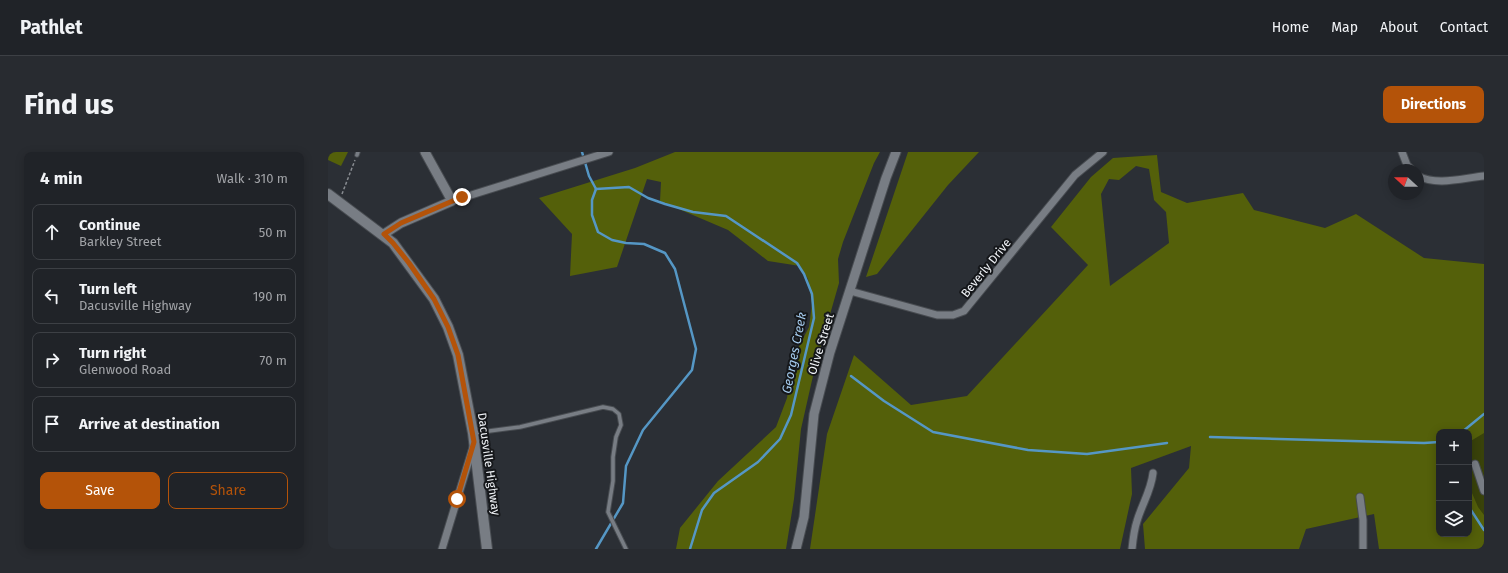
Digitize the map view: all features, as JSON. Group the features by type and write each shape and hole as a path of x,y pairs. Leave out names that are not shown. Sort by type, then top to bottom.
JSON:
{"main road":[{"name":"Dacusville Highway","path":"328,194 384,234 393,243 434,299 448,327 458,355 474,437 487,549"}],"street":[{"path":"425,152 452,201"},
{"path":"384,234 401,223 452,201 609,152"},
{"name":"Olive Street","path":"796,549 804,517 814,414 830,352 886,178 896,152"},
{"name":"Beverly Drive","path":"850,291 937,315 953,315 964,311 1075,174 1103,152"},
{"path":"1402,152 1407,164"},
{"path":"1424,179 1437,181 1484,176"},
{"path":"442,549 474,437"},
{"path":"1475,464 1484,491"},
{"path":"1132,549 1137,520 1148,494 1153,473"},
{"path":"1360,497 1363,520 1363,549"}],"lane":[{"path":"474,437 603,407 613,409 619,414 621,425 616,437 611,496 608,512 626,549"}],"path":[{"path":"339,202 357,153"}],"green space":[{"path":"328,152 348,152 341,166 328,160"},
{"path":"675,152 880,152 874,163 843,242 838,259 839,283 815,367 801,429 794,499 786,549 676,549 680,528 718,481 776,427 787,398 793,358 809,327 812,304 808,279 800,266 768,261 728,230 660,201 661,182 647,179 617,267 570,276 572,234 539,198 635,168"},
{"path":"908,152 979,152 948,185 877,274 866,277"},
{"path":"1157,155 1161,192 1187,203 1243,193 1254,210 1325,228 1356,214 1424,258 1484,264 1484,433 1472,440 1472,429 1436,429 1436,537 1472,537 1472,493 1478,507 1484,515 1484,549 1379,549 1374,514 1306,529 1299,549 1145,549 1143,524 1189,468 1191,446 1131,468 1132,494 1120,549 810,549 827,434 854,355 911,405 967,396 1088,265 1051,227 1091,177 1113,158","holes":["1136,166 1149,169 1154,200 1166,212 1169,243 1110,286 1101,194 1109,179 1119,180"]},
{"path":"1484,369 1484,549 1472,537 1472,429 1470,429"}],"waterway":[{"name":"Georges Creek","path":"582,152 589,176 596,189"},
{"name":"Georges Creek","path":"596,189 629,187 648,198 665,204 693,212 726,216 797,263 804,274 812,294 814,318 791,415 780,439 758,462 714,493 702,510 690,549"},
{"path":"596,189 592,200 592,215 598,232 612,240 626,243 644,244 665,253 675,269 696,349 692,370 643,430 626,466 623,503 596,549"},
{"path":"851,376 884,401 933,432 1028,450 1087,454 1167,443"},
{"path":"1466,429 1484,414"},
{"path":"1210,437 1436,442"},
{"path":"1472,512 1484,530"}],"route":[{"path":"457,499 474,442 458,355 448,327 434,299 409,263 384,234 401,223 462,197"}]}
